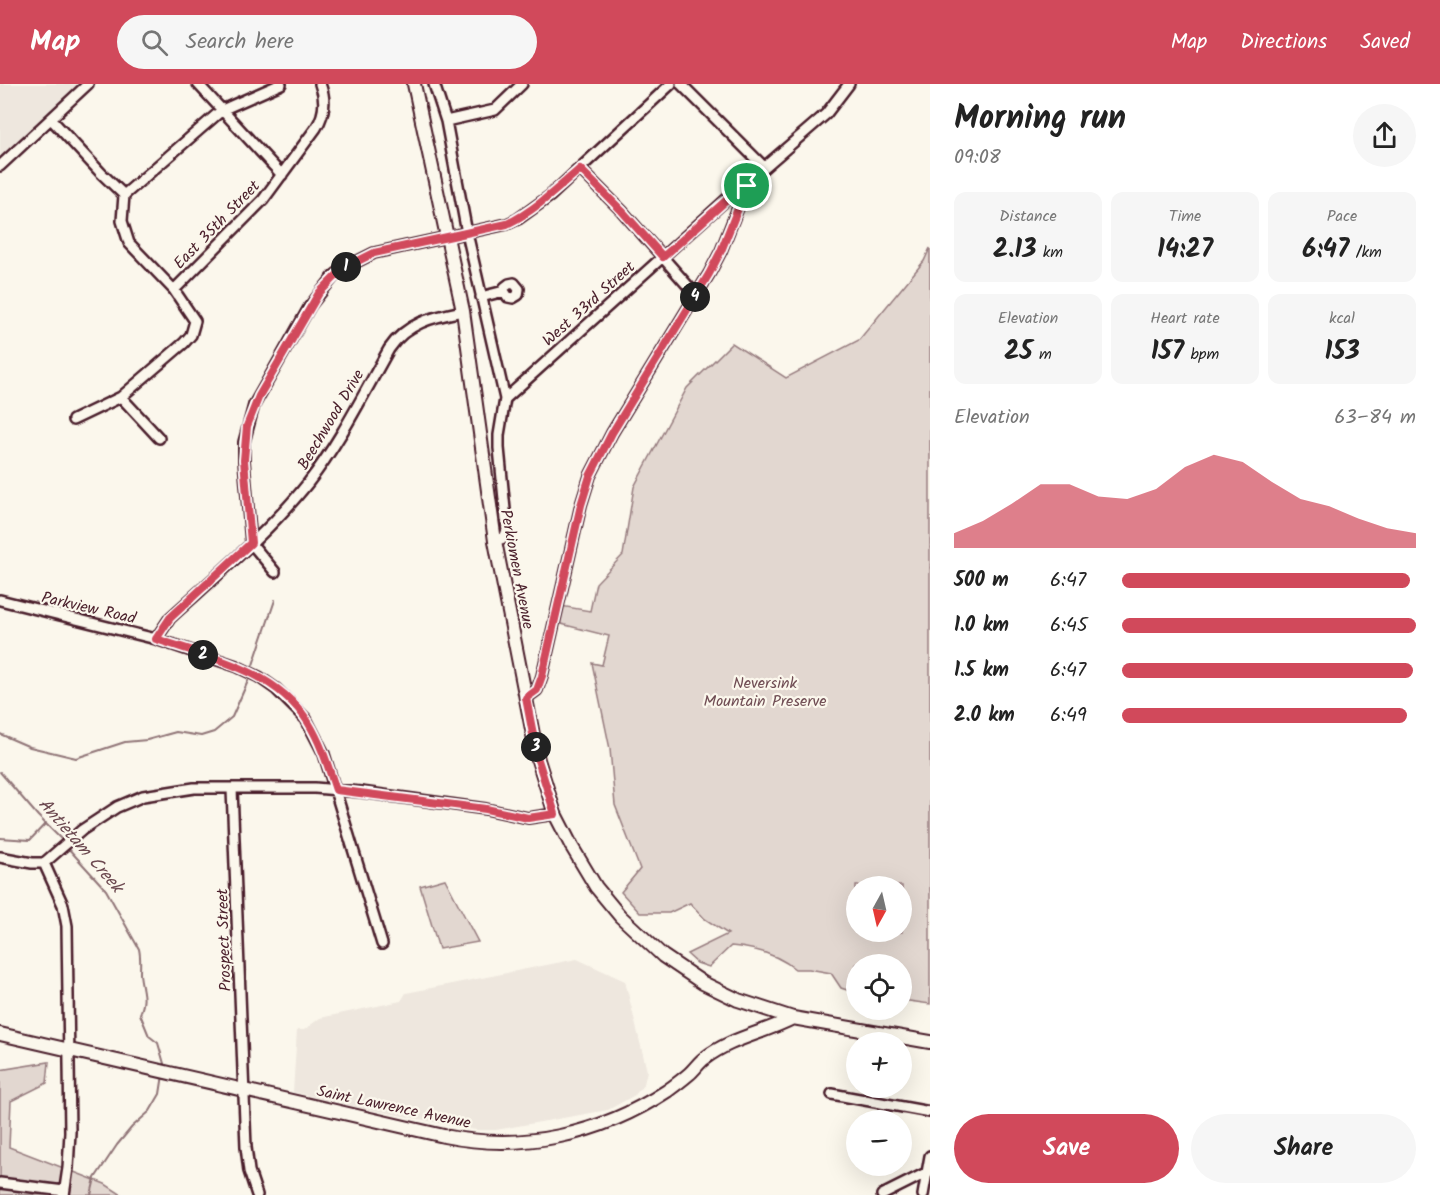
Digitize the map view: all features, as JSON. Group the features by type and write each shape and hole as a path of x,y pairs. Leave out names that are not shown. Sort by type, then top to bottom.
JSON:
{"main road":[{"name":"Perkiomen Avenue","path":"414,84 464,311 495,541 538,760 555,814 579,859 596,887 620,916 651,946 683,970 722,993 755,1007 793,1018 930,1042"},
{"name":"Saint Lawrence Avenue","path":"0,1034 454,1138 500,1143 534,1141 591,1129 628,1114 669,1089 689,1074 704,1058 740,1038 793,1018"}],"street":[{"path":"0,166 88,84"},
{"path":"198,84 282,175"},
{"path":"73,420 121,398 191,335 195,321 174,290 129,243 122,221 124,195 222,110 280,84"},
{"name":"East 35th Street","path":"174,290 249,216 319,124 324,105 320,84"},
{"path":"435,84 446,121 467,233 505,399 499,448 507,530 504,538 495,541"},
{"path":"446,121 495,110 522,84"},
{"path":"275,572 251,543 244,460 247,426 259,396 310,306 334,276 358,261 386,249 507,224 518,219 550,196 671,84"},
{"path":"681,84 764,167"},
{"path":"526,698 537,690 542,676 581,505 590,476 612,433 721,251 747,186 764,167 826,114 849,84"},
{"path":"51,119 124,195"},
{"path":"580,169 622,211 696,295"},
{"name":"West 33rd Street","path":"505,399 729,198 747,186"},
{"path":"481,297 504,291"},
{"name":"Beechwood Drive","path":"156,639 170,618 251,543 310,481 327,457 389,349 399,336 408,328 428,319 464,311"},
{"path":"121,398 159,438"},
{"name":"Parkview Road","path":"0,600 156,639 236,666 259,677 276,689 306,719 324,754 382,944"},
{"path":"0,857 44,863 82,830 107,813 143,796 187,788 336,790 486,809 528,818 555,814"},
{"name":"Prospect Street","path":"232,789 247,1156 257,1195"},
{"path":"0,1183 64,1193 69,1153 66,920 58,893 44,863"},
{"path":"832,1094 930,1112"},
{"path":"923,1195 930,1156"},
{"path":"882,1195 928,1172"}],"shaded area":[{"path":"0,84 88,84 0,166"},
{"path":"577,959 625,981 647,1071 644,1084 635,1095 608,1110 496,1130 476,1130 366,1109 293,1092 297,1030 304,1030 320,1018 401,1001 406,993"}],"green space":[{"name":"Neversink Mountain Preserve","path":"930,248 930,1004 912,1001 912,954 846,954 846,990 841,988 831,973 795,969 773,956 748,948 731,946 709,967 697,963 687,954 728,934 705,919 690,903 669,913 640,913 621,892 640,869 615,805 610,749 592,663 602,665 609,636 557,623 561,606 590,611 596,583 623,555 634,487 687,388 732,343 786,378 859,340 924,261"},
{"path":"445,879 478,942 439,949 420,886"},
{"path":"49,1062 47,1083 11,1101 9,1147 105,1184 122,1195 0,1195 0,1070"}],"waterway":[{"path":"253,665 275,600"},
{"path":"0,734 30,747 76,758 125,742 147,740 176,732 201,736 214,732 232,717 248,681"},
{"name":"Antietam Creek","path":"0,772 64,842"},
{"path":"0,838 30,840 46,823"},
{"name":"Antietam Creek","path":"67,847 106,890 139,949 144,999 140,1014 149,1036 158,1043 165,1067"},
{"name":"Antietam Creek","path":"91,1195 95,1178 117,1145 150,1111 160,1094 163,1075"}],"route":[{"path":"580,169 663,257 729,198 747,186 721,251 598,458 581,505 542,676 537,690 526,698 538,760 555,814 528,818 486,809 336,790 324,754 306,719 276,689 259,677 236,666 156,639 170,618 251,543 243,448 249,419 254,405 310,306 319,293 344,268 386,249 507,224 518,219 550,196 580,169"}]}
